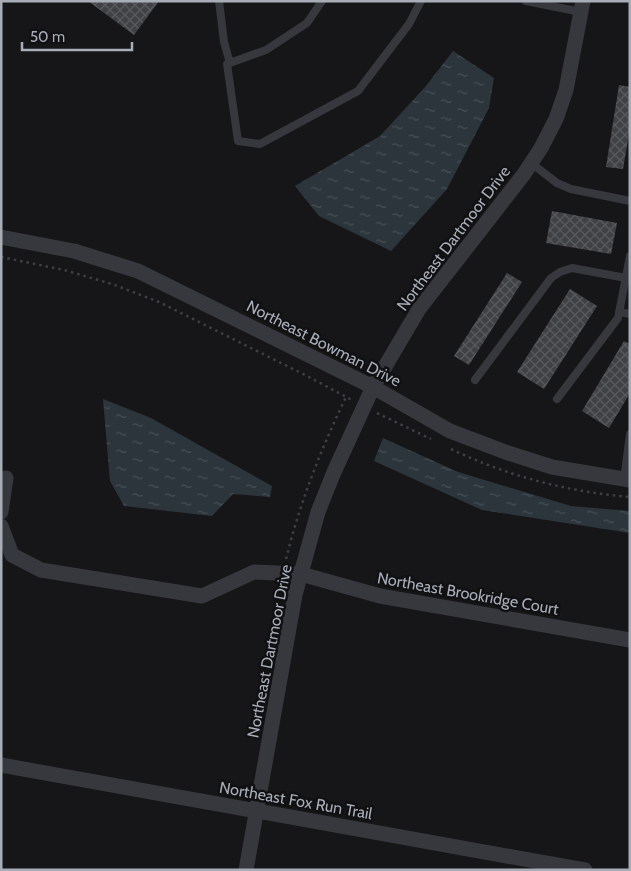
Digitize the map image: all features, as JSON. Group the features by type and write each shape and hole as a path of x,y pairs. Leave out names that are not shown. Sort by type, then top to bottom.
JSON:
{"street":[{"name":"Northeast Dartmoor Drive","path":"246,870 295,595 318,512 373,387 419,308 541,148 556,119 566,90 582,6"},
{"name":"Northeast Bowman Drive","path":"1,237 74,251 138,271 373,387 450,431 552,467 627,480"},
{"path":"1,512 6,478"},
{"name":"Northeast Brookridge Court","path":"1,526 12,555 42,570 202,596 254,572 301,574 380,596 630,640"},
{"name":"Northeast Fox Run Trail","path":"1,765 585,870"}],"lane":[{"path":"219,1 224,42 230,63"},
{"path":"322,1 307,24 266,50 227,64 238,141 260,144 358,91 409,24 421,1"},
{"path":"526,1 582,6"},
{"path":"531,163 557,183 571,189 630,201"},
{"path":"557,399 618,318 630,256"},
{"path":"475,380 551,278 560,272 572,268 626,278"},
{"path":"619,312 630,314"},
{"path":"627,480 630,434"}],"path":[{"path":"1,257 64,270 112,284 159,302 436,441"},
{"path":"445,445 462,454 509,472 549,484 588,493 630,497"}],"water":[{"path":"453,51 494,78 489,108 447,189 391,251 319,216 295,186 380,136 426,86"},
{"path":"103,399 151,418 272,486 270,497 233,494 212,516 124,506 110,481"},
{"path":"383,438 458,472 571,506 630,511 630,533 482,510 374,461"}],"building":[{"path":"88,1 159,1 134,35"},
{"path":"619,85 630,87 630,128 623,169 606,167"},
{"path":"552,211 617,223 611,254 546,243"},
{"path":"507,273 522,282 469,365 454,356"},
{"path":"570,289 597,306 544,389 517,372"},
{"path":"624,341 630,344 630,393 609,428 582,411"}]}
